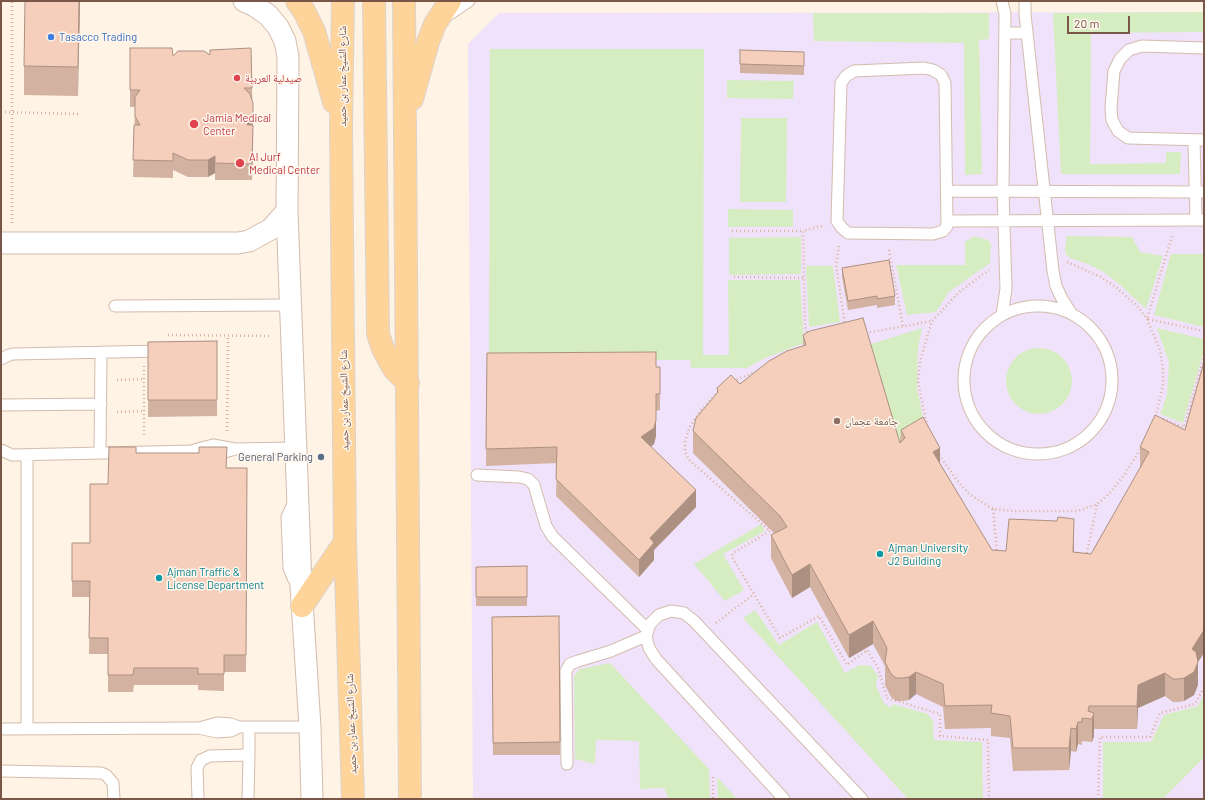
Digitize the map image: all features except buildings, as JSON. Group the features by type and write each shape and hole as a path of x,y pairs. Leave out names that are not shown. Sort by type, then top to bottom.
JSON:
{"main road":[{"path":"297,1 314,31 341,127"},
{"name":"شارع الشيخ عمار بن حميد","path":"343,1 341,127 345,542 353,799"},
{"path":"374,1 378,334 383,349 394,368 408,383"},
{"path":"404,1 410,799"},
{"path":"406,121 428,42 435,24 450,1"},
{"path":"302,596 345,542"}],"street":[{"path":"244,1 255,6 268,15 278,27 285,41 287,52 287,211 290,305 302,596 310,727 312,799"},
{"path":"6,243 238,243 255,238 271,229 287,211"}],"lane":[{"path":"435,24 469,1"},
{"path":"1002,1 1005,14 1004,220 1006,289 1002,315"},
{"path":"1025,1 1044,190 1056,286 1071,313"},
{"path":"1005,32 1028,33"},
{"path":"947,221 1200,220 1199,140 1128,138 1118,131 1112,120 1112,84 1114,71 1120,59 1129,50 1142,46 1204,48"},
{"path":"924,68 941,74 945,83 947,221 947,226 944,231 938,234 848,233 840,225 840,92 841,83 846,76 854,71 924,68"},
{"path":"947,191 1044,190 1200,192"},
{"path":"115,306 290,305"},
{"path":"1048,306 1071,313 1091,328 1105,348 1112,371 1110,396 1101,418 1085,437 1064,449 1039,454 1015,451 993,439 976,422 966,399 964,375 969,351 983,331 1002,315 1024,307 1048,306"},
{"path":"1,359 13,354 177,351"},
{"path":"100,453 101,352"},
{"path":"1,405 101,408"},
{"path":"1,450 12,455 194,451 217,454 232,448 296,448"},
{"path":"27,455 27,729"},
{"path":"477,475 519,477 528,479 534,485 546,526 553,537 647,633"},
{"path":"784,799 656,659 649,648 647,633 650,624 659,615 671,611 684,613 704,631 862,799"},
{"path":"567,764 566,670 570,664 611,651 647,633"},
{"path":"1,730 198,728 218,723 244,727 310,727"},
{"path":"244,727 249,755 248,799"},
{"path":"198,799 197,768 201,760 210,756 249,755"},
{"path":"1,771 101,773 106,775 113,783 114,799"}],"path":[{"path":"6,243 12,113 12,1"},
{"path":"1,112 81,114"},
{"path":"1147,319 1177,220"},
{"path":"732,231 803,232 840,225 836,265 846,329"},
{"path":"803,232 805,326 809,339"},
{"path":"886,233 903,326"},
{"path":"1052,256 1085,269 1117,288 1147,319 1160,350 1162,368 1163,386 1156,417 1153,423"},
{"path":"928,428 918,382 920,361 932,320 959,292 974,280 1005,261"},
{"path":"734,277 804,278"},
{"path":"1147,319 1204,331"},
{"path":"861,334 932,320"},
{"path":"167,335 292,336"},
{"path":"228,336 232,448"},
{"path":"144,352 144,452"},
{"path":"1156,417 1184,427 1204,357"},
{"path":"728,384 741,377 761,370"},
{"path":"101,381 144,379"},
{"path":"723,388 708,401 689,428 685,442 685,451 688,458 770,531 733,553 732,557 780,638 819,616 847,665 867,650 878,668 887,698 940,714 940,736 988,740 989,799"},
{"path":"101,408 144,411"},
{"path":"938,452 952,474 969,494 993,509 1014,511 1078,511 1097,504 1110,493 1125,474 1142,447"},
{"path":"1085,561 1097,504"},
{"path":"993,509 997,553"},
{"path":"704,631 754,594"},
{"path":"1098,799 1100,737 1150,737 1160,713 1195,704 1204,686"},
{"path":"712,777 714,799"}],"shaded area":[{"name":"جامعة عجمان","path":"1204,12 1204,799 473,799 468,44 499,13"}],"green space":[{"path":"1204,12 1204,32 1091,33 1090,164 1166,163 1166,152 1181,152 1180,174 1061,174 1053,13"},
{"path":"813,13 989,13 989,39 979,40 982,174 965,175 964,43 814,41"},
{"path":"490,49 704,49 703,355 729,355 728,280 800,280 804,343 763,359 747,368 691,368 690,360 489,360"},
{"path":"727,80 794,81 793,99 727,98"},
{"path":"741,118 787,118 786,202 740,202"},
{"path":"728,209 793,210 793,227 728,227"},
{"path":"974,236 988,240 991,244 990,263 949,292 936,312 907,315 896,265 965,265 965,242"},
{"path":"1067,236 1132,237 1140,252 1163,256 1146,309 1105,273 1088,264 1070,258 1066,254 1065,249"},
{"path":"801,237 801,274 729,275 729,238"},
{"path":"1171,254 1204,254 1204,327 1154,315"},
{"path":"806,266 833,266 840,322 809,327"},
{"path":"922,328 918,348 917,388 925,428 894,448 865,346"},
{"path":"1157,328 1204,339 1204,351 1183,423 1160,414 1167,395 1169,363"},
{"path":"1032,348 1046,348 1058,353 1067,362 1072,374 1070,394 1063,405 1046,414 1032,414 1020,409 1011,400 1006,388 1006,374 1011,362 1020,353"},
{"path":"761,524 765,531 723,554 744,590 725,601 694,564"},
{"path":"755,610 779,645 817,622 845,673 860,665 871,666 878,676 876,686 884,703 891,708 893,704 928,714 933,721 934,740 982,742 983,799 908,799 743,618"},
{"path":"610,663 709,769 710,799 669,799 664,788 640,789 639,741 596,740 595,764 575,759 574,676 580,669"},
{"path":"1204,694 1204,757 1163,799 1103,799 1103,742 1151,742 1164,715 1198,706"},
{"path":"717,777 737,799 718,799"}],"place":[{"name":"Tasacco Trading","path":"51,37"},
{"name":"صيدلية العربية","path":"237,78"},
{"name":"Jamia Medical Center","path":"194,124"},
{"name":"Al Jurf Medical Center","path":"240,163"},
{"name":"جامعة عجمان","path":"837,421"},
{"name":"General Parking","path":"321,457"},
{"name":"Ajman University J2 Building","path":"880,554"},
{"name":"Ajman Traffic & License Department","path":"159,578"}]}
